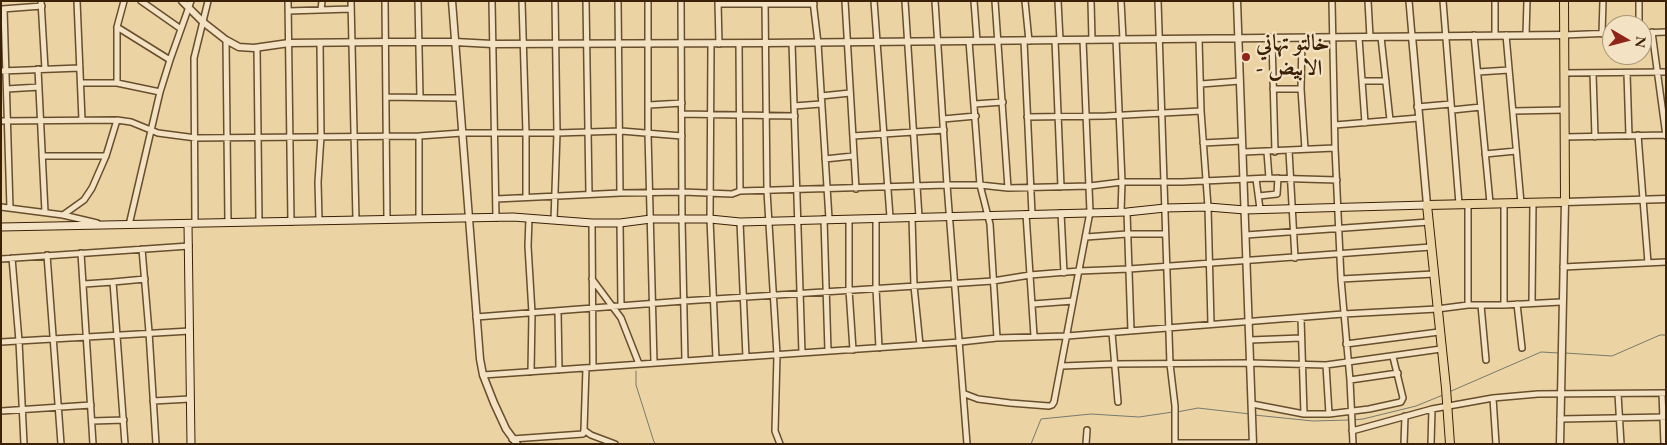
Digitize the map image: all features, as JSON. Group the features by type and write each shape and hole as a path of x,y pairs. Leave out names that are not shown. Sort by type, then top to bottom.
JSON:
{"main road":[{"path":"1,227 469,218 529,218 620,224 651,219 710,219 740,222 1124,212 1165,208 1208,207 1260,210 1468,203 1564,202 1564,1"},
{"path":"1427,205 1447,397 1450,444"},
{"path":"191,444 189,246 192,224"}],"street":[{"path":"77,1 82,120"},
{"path":"117,83 117,27 124,1"},
{"path":"140,1 181,29"},
{"path":"182,1 203,22 226,40 239,46 257,48 289,43 719,44 1602,34"},
{"path":"129,225 160,92 191,1"},
{"path":"192,224 196,138 194,58 208,1"},
{"path":"288,1 291,222"},
{"path":"322,1 322,10"},
{"path":"351,1 356,220"},
{"path":"385,1 387,220"},
{"path":"418,1 420,97"},
{"path":"452,1 476,317 483,375 501,420 515,441 583,434 586,368"},
{"path":"492,1 496,218"},
{"path":"522,1 526,197"},
{"path":"554,220 557,133 555,1"},
{"path":"586,1 589,194"},
{"path":"618,1 621,131 620,194"},
{"path":"648,1 648,134 654,363"},
{"path":"681,1 685,360"},
{"path":"845,1 856,189"},
{"path":"874,1 886,187 890,217"},
{"path":"905,1 916,186 914,286 920,345"},
{"path":"936,1 937,42 954,283 968,444"},
{"path":"974,1 977,41"},
{"path":"995,1 1008,188"},
{"path":"1026,1 1030,275 1034,336"},
{"path":"1058,1 1058,117 1061,186"},
{"path":"1091,1 1092,40"},
{"path":"1121,1 1124,39"},
{"path":"1158,1 1165,234 1170,364 1175,406 1175,444 1253,443 1237,1"},
{"path":"1332,1 1335,148 1341,280 1350,380 1353,444"},
{"path":"1368,1 1370,37"},
{"path":"1409,1 1427,205"},
{"path":"1442,1 1460,204"},
{"path":"1496,1 1496,35"},
{"path":"1526,1 1526,35"},
{"path":"1602,1 1602,15"},
{"path":"1639,1 1639,15"},
{"path":"719,44 718,3 813,3 818,43 828,190 825,292 828,351"},
{"path":"765,3 767,191 777,355 775,431 780,444"},
{"path":"10,208 9,120 4,71 3,9 42,4 45,69"},
{"path":"288,11 351,10"},
{"path":"117,27 170,60"},
{"path":"1564,137 1666,135 1652,32 1666,32"},
{"path":"1474,35 1490,203"},
{"path":"1506,35 1521,203"},
{"path":"1381,37 1390,120"},
{"path":"1272,38 1275,152"},
{"path":"1302,38 1301,89 1305,149"},
{"path":"1359,38 1365,123"},
{"path":"1116,39 1122,182 1130,269 1131,331"},
{"path":"1199,39 1201,111 1208,207 1211,324"},
{"path":"226,40 228,223"},
{"path":"965,394 991,401 1052,405 1062,366 1090,212 1084,40"},
{"path":"969,42 980,185 989,215 996,338"},
{"path":"319,220 318,182 321,136 320,43"},
{"path":"739,43 740,191"},
{"path":"792,43 802,353"},
{"path":"711,44 710,219 716,359"},
{"path":"257,48 259,222"},
{"path":"4,71 80,68"},
{"path":"38,69 42,120 44,212"},
{"path":"1478,72 1509,70"},
{"path":"1564,73 1666,72"},
{"path":"1593,73 1594,136"},
{"path":"1627,73 1629,136"},
{"path":"1362,80 1386,81"},
{"path":"1201,84 1240,81"},
{"path":"81,83 117,83 160,92"},
{"path":"7,88 39,87"},
{"path":"1273,89 1301,89"},
{"path":"821,96 850,93"},
{"path":"386,97 458,98"},
{"path":"975,104 1003,102"},
{"path":"649,105 682,103"},
{"path":"794,106 821,104"},
{"path":"1417,107 1481,107"},
{"path":"1513,111 1564,110"},
{"path":"1027,117 1118,116 1201,111"},
{"path":"682,114 795,116"},
{"path":"943,119 976,116"},
{"path":"1335,125 1419,118"},
{"path":"63,215 75,208 88,194 106,156 117,120"},
{"path":"1,121 117,120 131,122 151,131 196,138 419,136 462,133 588,133 621,131 682,136"},
{"path":"852,136 944,130"},
{"path":"1638,135 1648,263"},
{"path":"419,136 420,219"},
{"path":"1203,143 1242,141"},
{"path":"1243,152 1335,148"},
{"path":"1289,150 1295,258"},
{"path":"1485,154 1516,151"},
{"path":"1268,152 1269,178"},
{"path":"42,156 106,156"},
{"path":"825,159 853,156"},
{"path":"496,199 589,194 683,192 711,195 732,194 740,191 828,190 947,185 980,185 1008,188 1090,186 1122,182 1269,178 1337,180"},
{"path":"1259,196 1277,194 1278,178"},
{"path":"1256,179 1260,210"},
{"path":"1560,444 1564,202 1666,199"},
{"path":"1468,203 1468,305"},
{"path":"1504,203 1504,305"},
{"path":"1532,303 1533,203"},
{"path":"1,207 63,215 106,226"},
{"path":"1061,213 1064,273"},
{"path":"529,218 528,246 532,313 531,372"},
{"path":"876,218 876,288 879,348"},
{"path":"849,219 852,350"},
{"path":"740,222 746,357"},
{"path":"1246,235 1429,222"},
{"path":"592,223 593,367"},
{"path":"620,224 622,306"},
{"path":"1086,237 1165,234"},
{"path":"1,259 189,246"},
{"path":"476,317 684,301 993,281 1030,275 1079,271 1295,258 1431,247"},
{"path":"142,249 156,444"},
{"path":"81,253 93,444"},
{"path":"47,255 61,444"},
{"path":"12,258 19,341 24,444"},
{"path":"1563,267 1666,262"},
{"path":"1341,280 1434,274"},
{"path":"591,278 614,307 627,330 639,364"},
{"path":"84,284 145,279"},
{"path":"114,282 125,444"},
{"path":"1033,304 1073,301"},
{"path":"483,375 852,350 996,338 1112,333 1343,314 1438,309 1468,305 1562,302"},
{"path":"1517,304 1522,348"},
{"path":"1481,305 1486,360"},
{"path":"558,311 559,370"},
{"path":"1300,318 1304,414"},
{"path":"1,342 190,331"},
{"path":"1346,344 1439,332"},
{"path":"1112,333 1118,402"},
{"path":"1250,340 1301,338"},
{"path":"1062,366 1250,363 1326,365 1441,349"},
{"path":"1252,405 1304,414 1329,414 1369,409 1401,402 1403,398 1393,357"},
{"path":"1326,365 1329,414"},
{"path":"1350,380 1398,373"},
{"path":"1352,429 1432,409 1493,398 1560,393 1664,393 1664,444"},
{"path":"1618,394 1621,444"},
{"path":"1493,398 1496,444"},
{"path":"153,400 190,399"},
{"path":"1,411 91,405"},
{"path":"1431,444 1432,409"},
{"path":"1404,444 1405,416"},
{"path":"1560,419 1664,417"},
{"path":"92,421 124,420"},
{"path":"584,430 591,435 615,444"},
{"path":"1086,444 1087,430"}],"waterway":[{"path":"1565,353 1612,356 1660,335 1666,335"},
{"path":"1449,392 1541,352 1559,353"},
{"path":"636,371 636,385 656,444"},
{"path":"1353,420 1416,406 1443,395"},
{"path":"1177,412 1198,408 1250,414"},
{"path":"1031,444 1041,419 1091,414 1139,417 1173,412"},
{"path":"1254,415 1313,421 1349,420"}],"place":[{"name":"خالتو تهاني - الابيض","path":"1246,57"}]}
